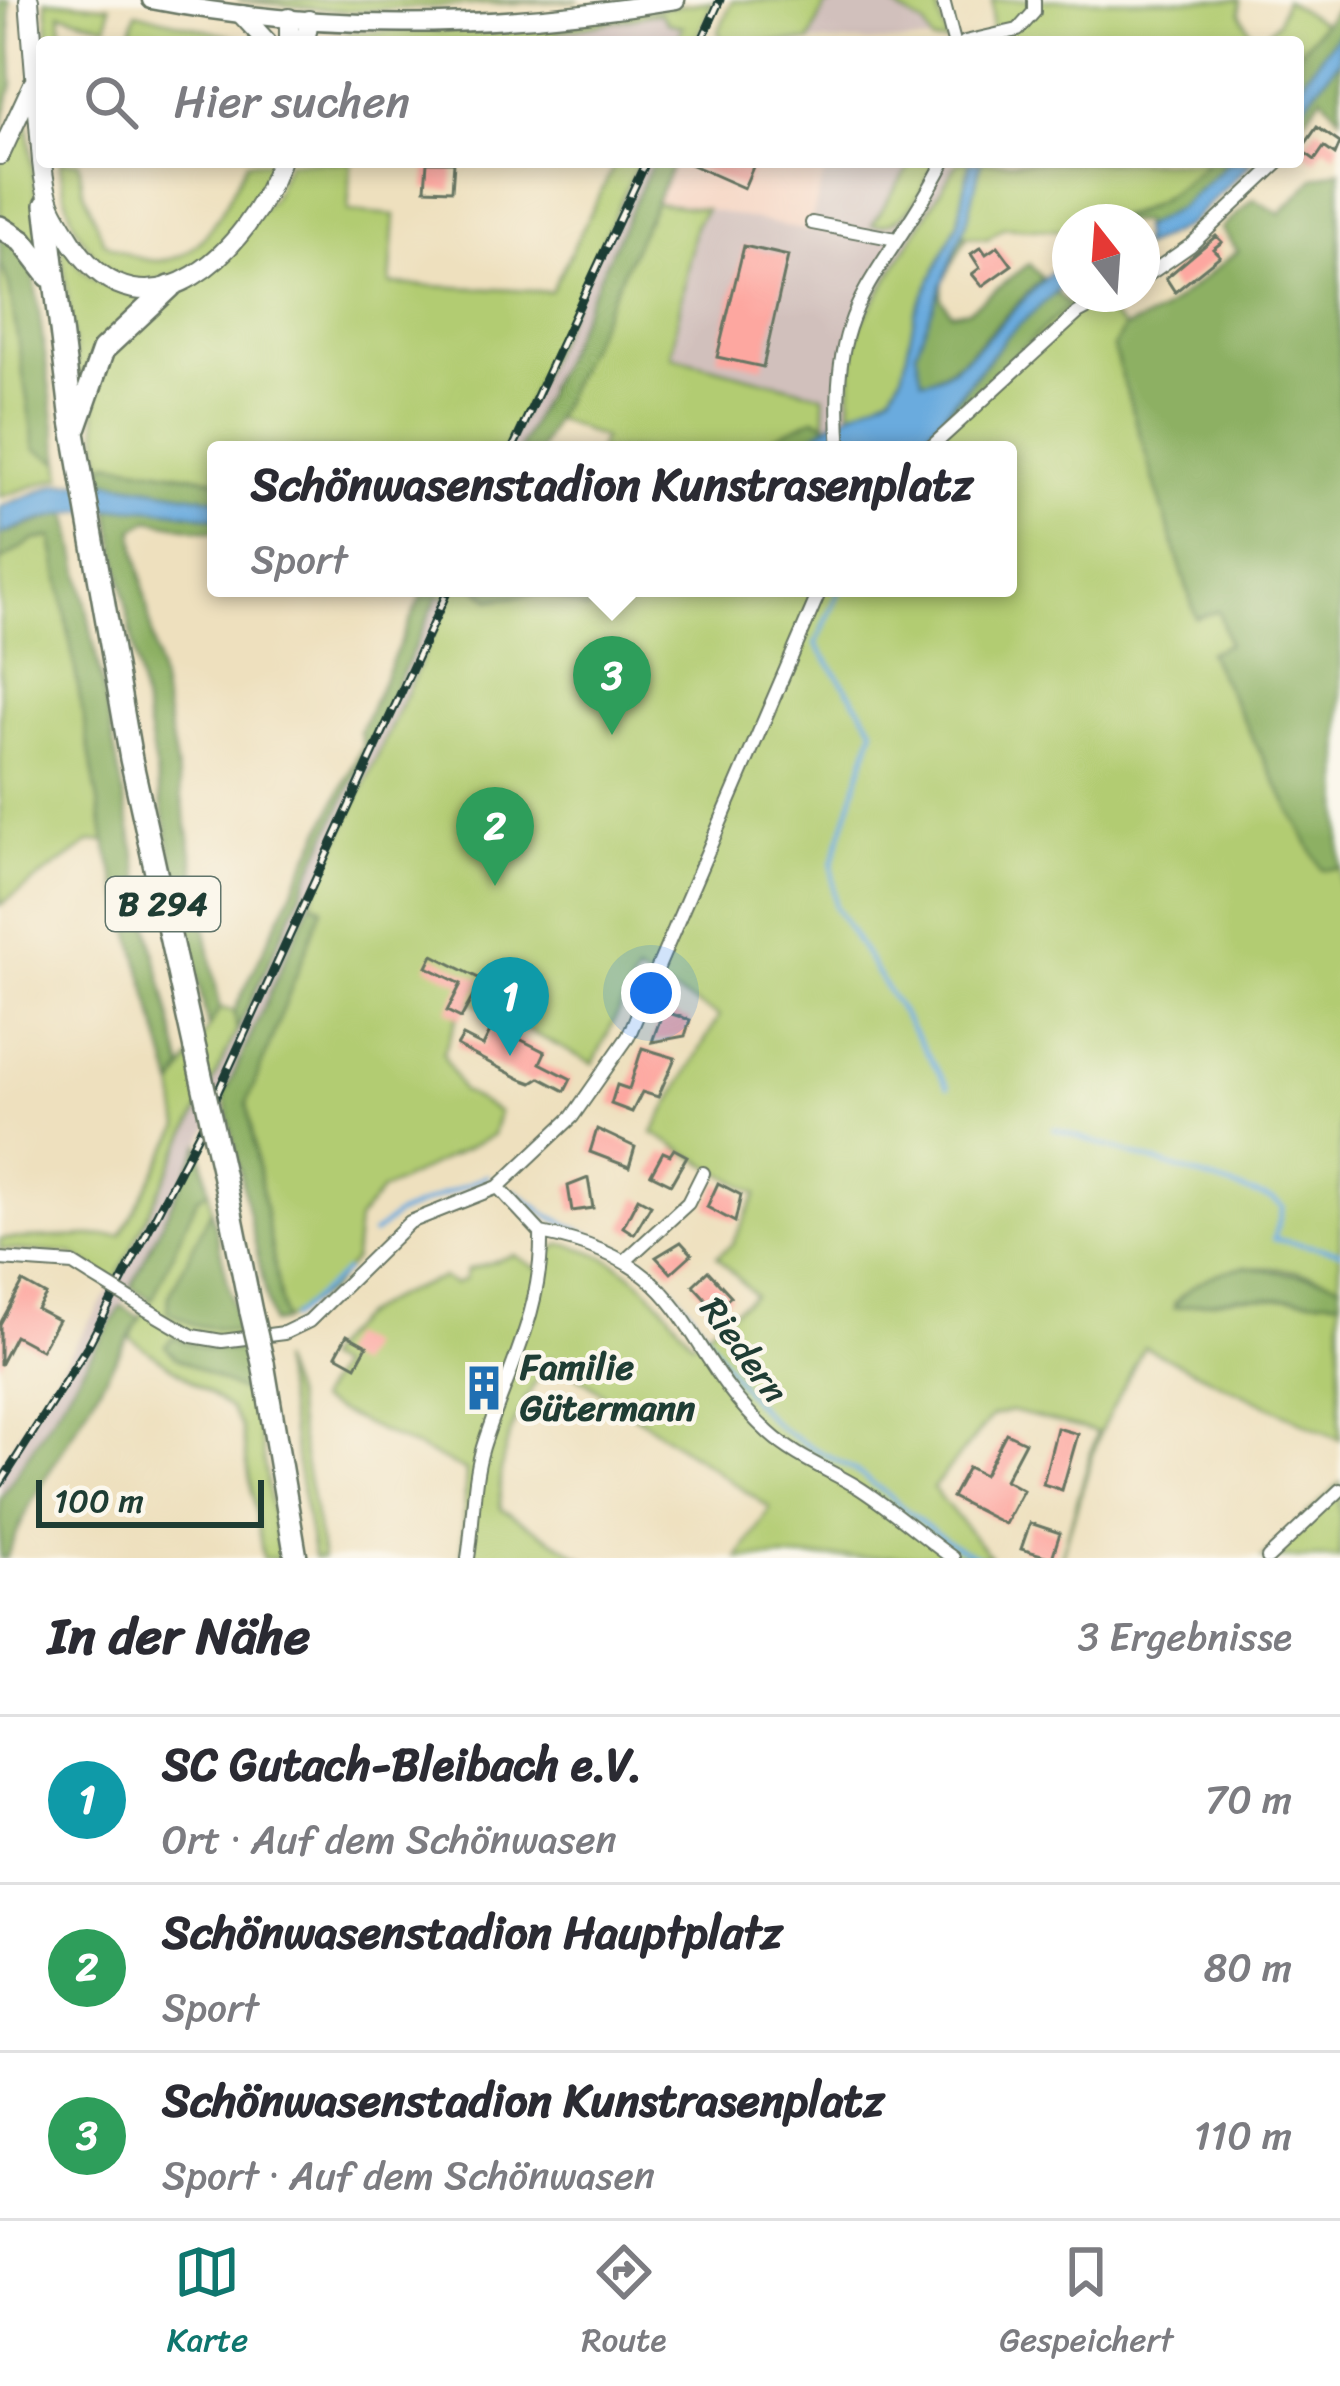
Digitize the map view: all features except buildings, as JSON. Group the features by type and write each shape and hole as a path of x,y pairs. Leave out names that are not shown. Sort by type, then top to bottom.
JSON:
{"highway":[{"name":"B 294","path":"46,205 74,434 130,759 263,1363 296,1558"},
{"path":"0,227 34,254 52,282"},
{"name":"B 294","path":"74,434 103,350 170,286"}],"main road":[{"path":"151,0 299,19 502,22 676,0"},
{"name":"B 294","path":"30,8 36,100"},
{"path":"242,14 262,36"},
{"path":"292,36 299,19"},
{"path":"299,19 303,36"},
{"name":"B 294","path":"0,155 34,80"},
{"name":"B 294","path":"43,168 46,205 88,265 108,281 136,291 170,286 209,265 262,203 277,168"}],"street":[{"path":"989,36 1028,23 1034,0"},
{"path":"946,2 953,36"},
{"path":"839,441 837,376 846,326 940,168"},
{"path":"1160,267 1191,245 1273,168"},
{"path":"812,224 896,239"},
{"path":"938,441 1080,312"},
{"path":"1,1262 73,1264 192,1336 222,1341 284,1333 309,1321 410,1222 498,1187 589,1099 628,1037 816,597"},
{"path":"626,1260 688,1203 703,1173"},
{"path":"468,1558 476,1477 525,1342 542,1269 542,1233 498,1187"},
{"name":"Riedern","path":"542,1233 575,1239 626,1260 655,1281 749,1414 773,1437 859,1488 953,1558"},
{"path":"1268,1558 1340,1490"}],"shaded area":[{"path":"843,0 894,5 926,26 930,36 812,36 825,6"},
{"path":"661,13 668,23 683,27 679,36 557,36 558,32"},
{"path":"636,168 650,168 523,441 509,441"},
{"path":"671,168 826,168 808,231 655,203"},
{"path":"826,168 908,168 873,225 890,226 903,218 932,168 954,168 860,325 851,369 850,415 826,423 823,395 670,356 695,226 706,209 808,231"},
{"path":"438,597 451,597 226,1092 119,1311 0,1499 0,1464 131,1255"}],"green space":[{"path":"0,0 9,0 13,84 0,133"},
{"path":"46,0 110,6 107,26 60,13 62,36 49,36"},
{"path":"236,0 580,0 343,11"},
{"path":"843,0 825,6 812,36 720,36 732,1"},
{"path":"884,0 935,0 946,36 930,36 925,26"},
{"path":"993,0 1240,0 1240,14 1253,36 991,36"},
{"path":"1285,0 1322,23 1304,46 1304,36 1264,36 1278,21"},
{"path":"713,1 698,36 679,36 683,27 668,23 660,13 558,32 557,36 339,36 505,30"},
{"path":"1340,3 1340,31 1304,78 1304,47"},
{"path":"136,12 229,36 149,36 131,31"},
{"path":"1340,59 1340,117 1322,96 1304,118 1304,105"},
{"path":"27,115 42,249 0,218 0,160"},
{"path":"61,168 80,168 104,242 158,261 178,257 210,230 244,168 271,168 218,248 179,273 155,280 125,284 86,244 66,200"},
{"path":"286,168 351,168 348,211 395,215 390,284 551,292 613,168 636,168 509,441 207,441 207,478 108,462 102,468 95,406 104,363 146,314 188,287 273,198"},
{"path":"650,168 671,168 544,441 523,441"},
{"path":"908,168 932,168 904,214 872,225"},
{"path":"954,168 969,168 958,222 915,314 903,372 891,393 850,415 851,369 860,325"},
{"path":"979,168 1200,168 1151,204 1052,204 1052,230 1004,227 987,239 960,235"},
{"path":"1200,168 1222,168 1180,207 1160,218 1160,204 1152,204"},
{"path":"1340,170 1340,868 1322,870 1208,653 1228,644 1219,611 1196,618 1113,347 1124,328 1160,313 1238,251 1221,229 1254,199 1280,214 1314,178"},
{"path":"655,203 706,209 695,226 671,356 823,395 826,423 814,419 767,441 602,441 554,418"},
{"path":"0,231 30,264 34,277 60,462 35,449 9,285 0,261"},
{"path":"960,235 967,237 943,280 941,298 951,313 969,310 1029,264 1042,278 964,358 927,382 919,376 916,351"},
{"path":"67,246 90,277 147,299 103,339 79,384 61,247"},
{"path":"0,261 9,285 35,449 60,462 62,477 0,497"},
{"path":"1052,294 1052,312 1061,312 956,410 947,412 1007,336"},
{"path":"1060,312 1107,312 1124,328 1113,348 1197,618 1219,610 1228,645 1209,652 1322,869 1340,868 1340,1284 1275,1268 1231,1270 1191,1288 1174,1303 1175,1307 1238,1297 1340,1300 1340,1440 1144,1347 1100,1432 1061,1558 1097,1432 1011,1411 992,1416 933,1488 990,1556 738,1558 770,1508 551,1358 529,1392 505,1449 501,1509 583,1558 462,1558 466,1471 317,1401 337,1367 323,1359 335,1343 361,1317 407,1291 443,1278 454,1284 465,1279 467,1270 514,1255 536,1268 549,1262 551,1250 562,1244 603,1257 637,1279 692,1342 754,1295 717,1256 732,1244 757,1194 653,1133 719,1016 637,973 593,1064 471,1001 457,1018 443,1054 462,1091 499,1112 493,1135 381,1191 358,1220 354,1260 329,1291 284,1321 247,1103 322,907 311,901 450,598 446,597 557,597 587,610 609,597 1017,597 1017,441 918,441"},
{"path":"814,418 826,423 826,431 808,441 767,441"},
{"path":"108,462 207,478 207,498 105,481 102,468"},
{"path":"134,505 207,517 207,531 149,520 133,530 220,1008 208,1027 169,845 109,509"},
{"path":"68,512 153,946 183,1069 174,1087 105,841 52,537 34,540 0,561 0,535"},
{"path":"52,537 105,841 90,842 0,905 0,561 34,540"},
{"path":"438,597 237,1031 234,1011 363,745 360,732 420,599"},
{"path":"556,597 609,597 587,610"},
{"path":"311,901 322,908 247,1103 284,1321 272,1323 224,1096"},
{"path":"220,1008 234,1011 237,1031 115,1282 72,1254 0,1249 0,1239 121,1235 180,1127 174,1087"},
{"path":"200,1145 209,1191 197,1198 152,1300 131,1287"},
{"path":"209,1191 211,1210 167,1311 194,1325 239,1330 243,1351 193,1346 177,1358 253,1397 280,1558 263,1558 241,1427 230,1408 130,1338 197,1198"},
{"path":"211,1210 239,1330 194,1325 167,1311 169,1296"},
{"path":"1245,1267 1327,1279 1340,1284 1340,1300 1238,1297 1174,1308 1204,1280"},
{"path":"122,1306 140,1318 28,1508 6,1558 0,1558 0,1499"},
{"path":"174,1337 206,1349 243,1351 253,1397 177,1358 165,1346"},
{"path":"279,1360 293,1398 323,1558 314,1558"},
{"path":"1340,1483 1340,1558 1262,1558"}],"water":[{"path":"1340,31 1340,59 1304,105 1304,78"},
{"path":"969,168 980,168 968,218 916,351 922,380 957,365 1052,272 1052,295 1007,336 920,441 878,441 873,434 855,441 805,441 837,419 891,393 903,372 915,313 958,222"},
{"path":"1222,168 1246,168 1186,226 1160,238 1160,218 1180,207"},
{"path":"105,481 207,498 207,517 106,509 53,517 0,535 0,507 58,484"}],"waterway":[{"path":"837,597 816,644 874,728 832,864 835,906 948,1087"},
{"path":"1054,1129 1274,1200 1283,1207 1274,1239 1340,1252"},
{"path":"373,1234 396,1215 487,1176"},
{"path":"515,1191 547,1215 620,1249"},
{"path":"641,1259 677,1295 750,1397 776,1424 852,1469 945,1540 980,1558"},
{"path":"291,1318 345,1271"}],"railway":[{"path":"704,36 720,0"},
{"path":"516,441 643,168"},
{"path":"0,1484 89,1344 200,1131 445,597"}],"place":[{"name":"Schönwasenstadion Kunstrasenplatz","path":"612,735"},
{"name":"Schönwasenstadion Hauptplatz","path":"495,886"},
{"name":"SC Gutach-Bleibach e.V.","path":"510,1056"},
{"name":"Familie Gütermann","path":"484,1388"}]}
